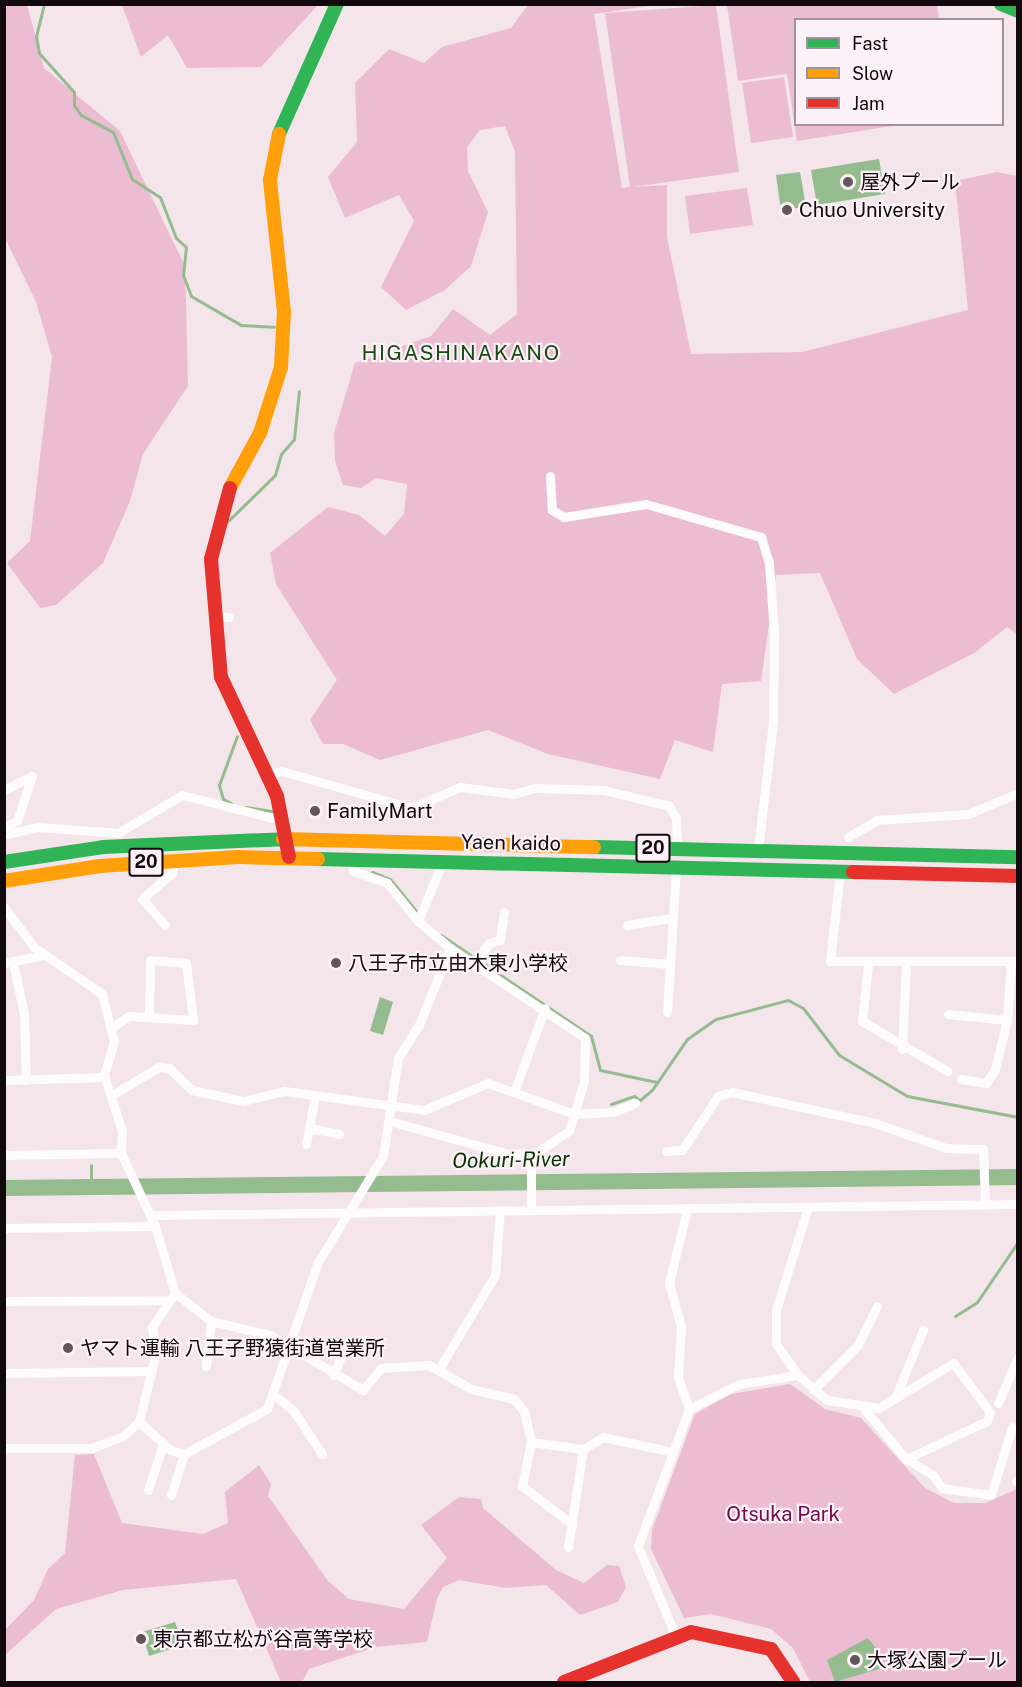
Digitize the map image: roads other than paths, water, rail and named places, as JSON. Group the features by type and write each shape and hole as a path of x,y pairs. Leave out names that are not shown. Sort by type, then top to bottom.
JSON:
{"main road":[{"path":"289,857 286,821 268,774 221,677 213,616 211,559 217,518 270,410 282,358 284,312 270,180 274,146 337,4"},
{"path":"1001,4 1017,11"},
{"name":"Yaen kaido","path":"4,861 102,847 289,838 1017,857"},
{"path":"642,848 653,854 649,866"},
{"path":"676,867 677,848"},
{"path":"840,871 844,852"},
{"name":"Yaen kaido","path":"4,881 174,860 289,857 1017,876"},
{"path":"564,1683 676,1637 703,1632 762,1645 779,1655 793,1683"}],"street":[{"path":"550,477 552,510 564,518 646,504 761,537 769,563 774,633 773,722 758,850"},
{"path":"213,616 229,616"},
{"path":"268,774 282,771 412,808 460,787 514,794 535,788 604,790 669,806 676,818 677,848"},
{"path":"4,790 32,777 17,821 6,831"},
{"path":"848,837 877,820 968,814 1017,794"},
{"path":"6,831 38,827 101,833 129,830 182,795 286,821"},
{"path":"101,833 102,847"},
{"path":"350,859 353,871 387,883 418,921 450,948 545,1008 587,1041 584,1080 569,1131 531,1156 502,1154 388,1121"},
{"path":"165,925 142,898 172,873 174,860"},
{"path":"418,921 443,861"},
{"path":"666,1012 676,867"},
{"path":"840,871 831,961 868,965 1014,962 1007,1020 995,1070 986,1083 961,1078"},
{"path":"4,907 44,955 97,986 112,1027 113,1053 105,1077 112,1095 122,1157 155,1226 172,1297 152,1327 152,1371 139,1422 123,1436 91,1448 4,1448"},
{"path":"475,963 489,943 500,940 504,912"},
{"path":"627,925 671,918"},
{"path":"171,1495 184,1454 267,1409 318,1262 381,1159 398,1058 419,1025 450,948"},
{"path":"26,1080 24,1014 8,963 44,955"},
{"path":"112,1027 129,1016 193,1020 186,963 150,960 149,1017"},
{"path":"620,960 669,964"},
{"path":"902,1048 906,964"},
{"path":"868,965 862,1021 902,1048 947,1071"},
{"path":"515,1089 545,1008"},
{"path":"948,1014 1007,1020"},
{"path":"112,1095 159,1066 169,1068 192,1090 219,1099 243,1101 284,1091 388,1109 439,1107 488,1083 515,1089 574,1113 613,1112 635,1103"},
{"path":"4,1080 105,1077"},
{"path":"666,1151 682,1150 725,1091 869,1121 946,1148 984,1153 985,1203"},
{"path":"306,1144 315,1097"},
{"path":"309,1128 339,1134"},
{"path":"4,1155 122,1157"},
{"path":"531,1156 531,1208"},
{"path":"150,1213 347,1215 531,1208 687,1210 1017,1204"},
{"path":"808,1207 776,1310 776,1343 798,1375 827,1401 866,1410 895,1398 953,1363 990,1412 987,1421 975,1429 906,1459"},
{"path":"440,1366 495,1275 500,1210"},
{"path":"676,1637 639,1546 689,1409 678,1378 681,1326 669,1283 687,1210"},
{"path":"4,1228 155,1226"},
{"path":"4,1301 172,1297 211,1321 262,1331 333,1375 363,1390 381,1368 440,1366 471,1389 514,1399 524,1411 531,1442 522,1486 573,1525"},
{"path":"813,1390 858,1345 877,1306"},
{"path":"206,1365 211,1321"},
{"path":"895,1398 923,1330"},
{"path":"333,1375 348,1341"},
{"path":"998,1403 1017,1357"},
{"path":"4,1373 152,1371"},
{"path":"689,1409 739,1384 798,1375"},
{"path":"273,1394 293,1410 322,1454"},
{"path":"866,1410 906,1459 933,1475 942,1488 991,1495 1012,1426"},
{"path":"139,1422 163,1444 184,1454"},
{"path":"531,1442 583,1449 603,1437 673,1452"},
{"path":"148,1490 163,1444"},
{"path":"568,1547 583,1449"}],"waterway":[{"path":"44,4 36,36 39,53 74,92 74,105 81,115 113,132 132,179 160,197 176,238 186,247 183,275 191,296 241,325 274,327"},
{"path":"227,522 275,475 281,454 294,439 299,391"},
{"path":"231,803 223,799 219,785 237,736"},
{"path":"246,807 272,811"},
{"path":"372,872 390,879 416,911"},
{"path":"441,935 471,955"},
{"path":"484,964 591,1036 600,1070 657,1082"},
{"path":"611,1104 634,1096 640,1100 652,1090 687,1039 716,1019 788,1000 803,1008 839,1055 907,1096 1018,1117"},
{"path":"91,1165 91,1188"},
{"name":"Ookuri-River","path":"4,1188 1018,1177"},
{"path":"955,1316 977,1302 1018,1242"}],"place":[{"name":"屋外プール","path":"848,182"},
{"name":"Chuo University","path":"787,210"},
{"name":"FamilyMart","path":"315,811"},
{"name":"八王子市立由木東小学校","path":"336,963"},
{"name":"ヤマト運輸 八王子野猿街道営業所","path":"68,1348"},
{"name":"東京都立松が谷高等学校","path":"141,1639"},
{"name":"大塚公園プール","path":"855,1660"}],"district":[{"name":"HIGASHINAKANO","path":"461,353"}],"park label":[{"name":"Otsuka Park","path":"783,1514"}]}
